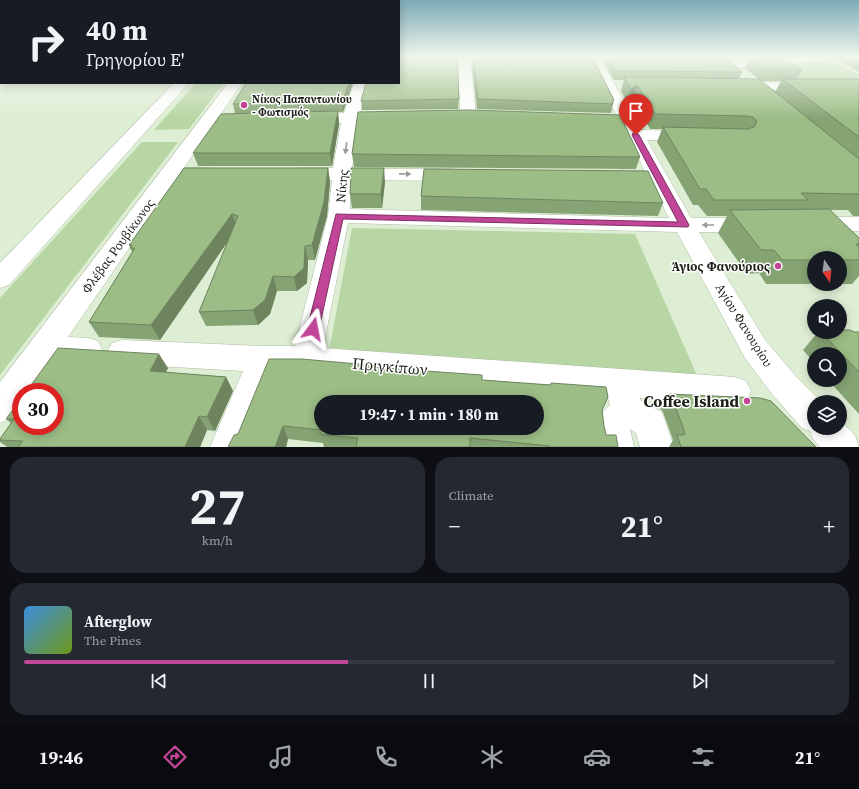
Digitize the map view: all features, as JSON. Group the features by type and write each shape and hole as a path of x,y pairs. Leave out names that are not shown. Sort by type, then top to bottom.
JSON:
{"street":[{"path":"465,78 468,116"},
{"name":"Αγίου Φανουρίου","path":"611,78 617,85 625,125 659,177 684,225 755,349 783,384 807,410"},
{"path":"746,78 774,101"},
{"path":"0,279 181,84"},
{"name":"Φλέβας Ρουβίκωνος","path":"0,408 234,84"},
{"name":"Νίκης","path":"306,359 339,216 342,174 350,118 361,84"},
{"path":"725,86 859,87"},
{"path":"295,119 405,117"},
{"path":"209,120 264,119"},
{"path":"625,125 703,136"},
{"path":"170,174 225,174"},
{"path":"280,174 469,175"},
{"path":"604,176 659,177"},
{"path":"339,216 684,225 768,224"},
{"path":"791,224 859,224"},
{"name":"Πριγκίπων","path":"44,348 263,359 306,359 624,396 735,391"},
{"path":"227,447 263,359"},
{"path":"617,447 612,425 624,396 650,424 658,447"},
{"path":"832,435 843,447"}],"green space":[{"path":"793,78 859,78 859,81 798,81"},
{"path":"195,84 223,84 189,129 154,130"},
{"path":"142,142 178,142 0,375 0,298"},
{"path":"352,228 635,234 699,380 329,351"}],"building":[{"path":"400,78 458,78 459,99 361,101 366,84 400,84"},
{"path":"475,78 603,78 614,100 612,102 613,104 478,99"},
{"path":"625,78 759,79 859,159 859,194 801,193 808,200 714,200 706,189 700,189 663,127 747,129 754,127 757,122 753,117 747,116 655,114 637,85 631,89"},
{"path":"782,79 859,79 859,137"},
{"path":"245,84 349,84 342,102 233,104"},
{"path":"469,110 620,115 640,157 352,154 358,112"},
{"path":"338,111 330,153 193,153 221,114"},
{"path":"184,168 328,168 324,202 312,245 305,246 304,268 294,277 273,276 265,300 253,310 199,312 238,216 232,214 151,325 89,322 135,248 130,248 132,245 129,245"},
{"path":"351,168 384,168 381,194 350,194"},
{"path":"424,169 648,171 663,203 421,196"},
{"path":"829,209 859,238 859,244 856,244 859,248 859,260 847,260 847,251 807,251 807,260 782,260 774,250 761,250 730,210"},
{"path":"847,330 859,332 859,372 847,359 847,347 835,347 828,339 847,339"},
{"path":"58,348 159,354 150,371 226,377 207,417 199,416 185,447 18,447 23,441 0,440 12,422 12,435 64,435 64,383 33,383"},
{"path":"269,359 302,359 369,365 369,367 482,375 482,380 606,387 608,397 602,410 604,426 606,435 616,435 618,447 550,447 470,438 470,447 356,447 358,438 330,435 544,435 544,395 314,395 314,429 283,426 275,447 228,447 234,435 238,434"},
{"path":"669,394 760,398 771,401 816,447 681,447 677,435 684,435 685,433 672,397"},
{"path":"12,411 12,419 6,419"}],"place":[{"name":"Νίκος Παπαντωνίου - Φωτισμός","path":"244,105"},
{"name":"Άγιος Φανούριος","path":"778,266"},
{"name":"Coffee Island","path":"747,401"}],"route":[{"path":"313,329 339,216 684,225 636,135"}]}
